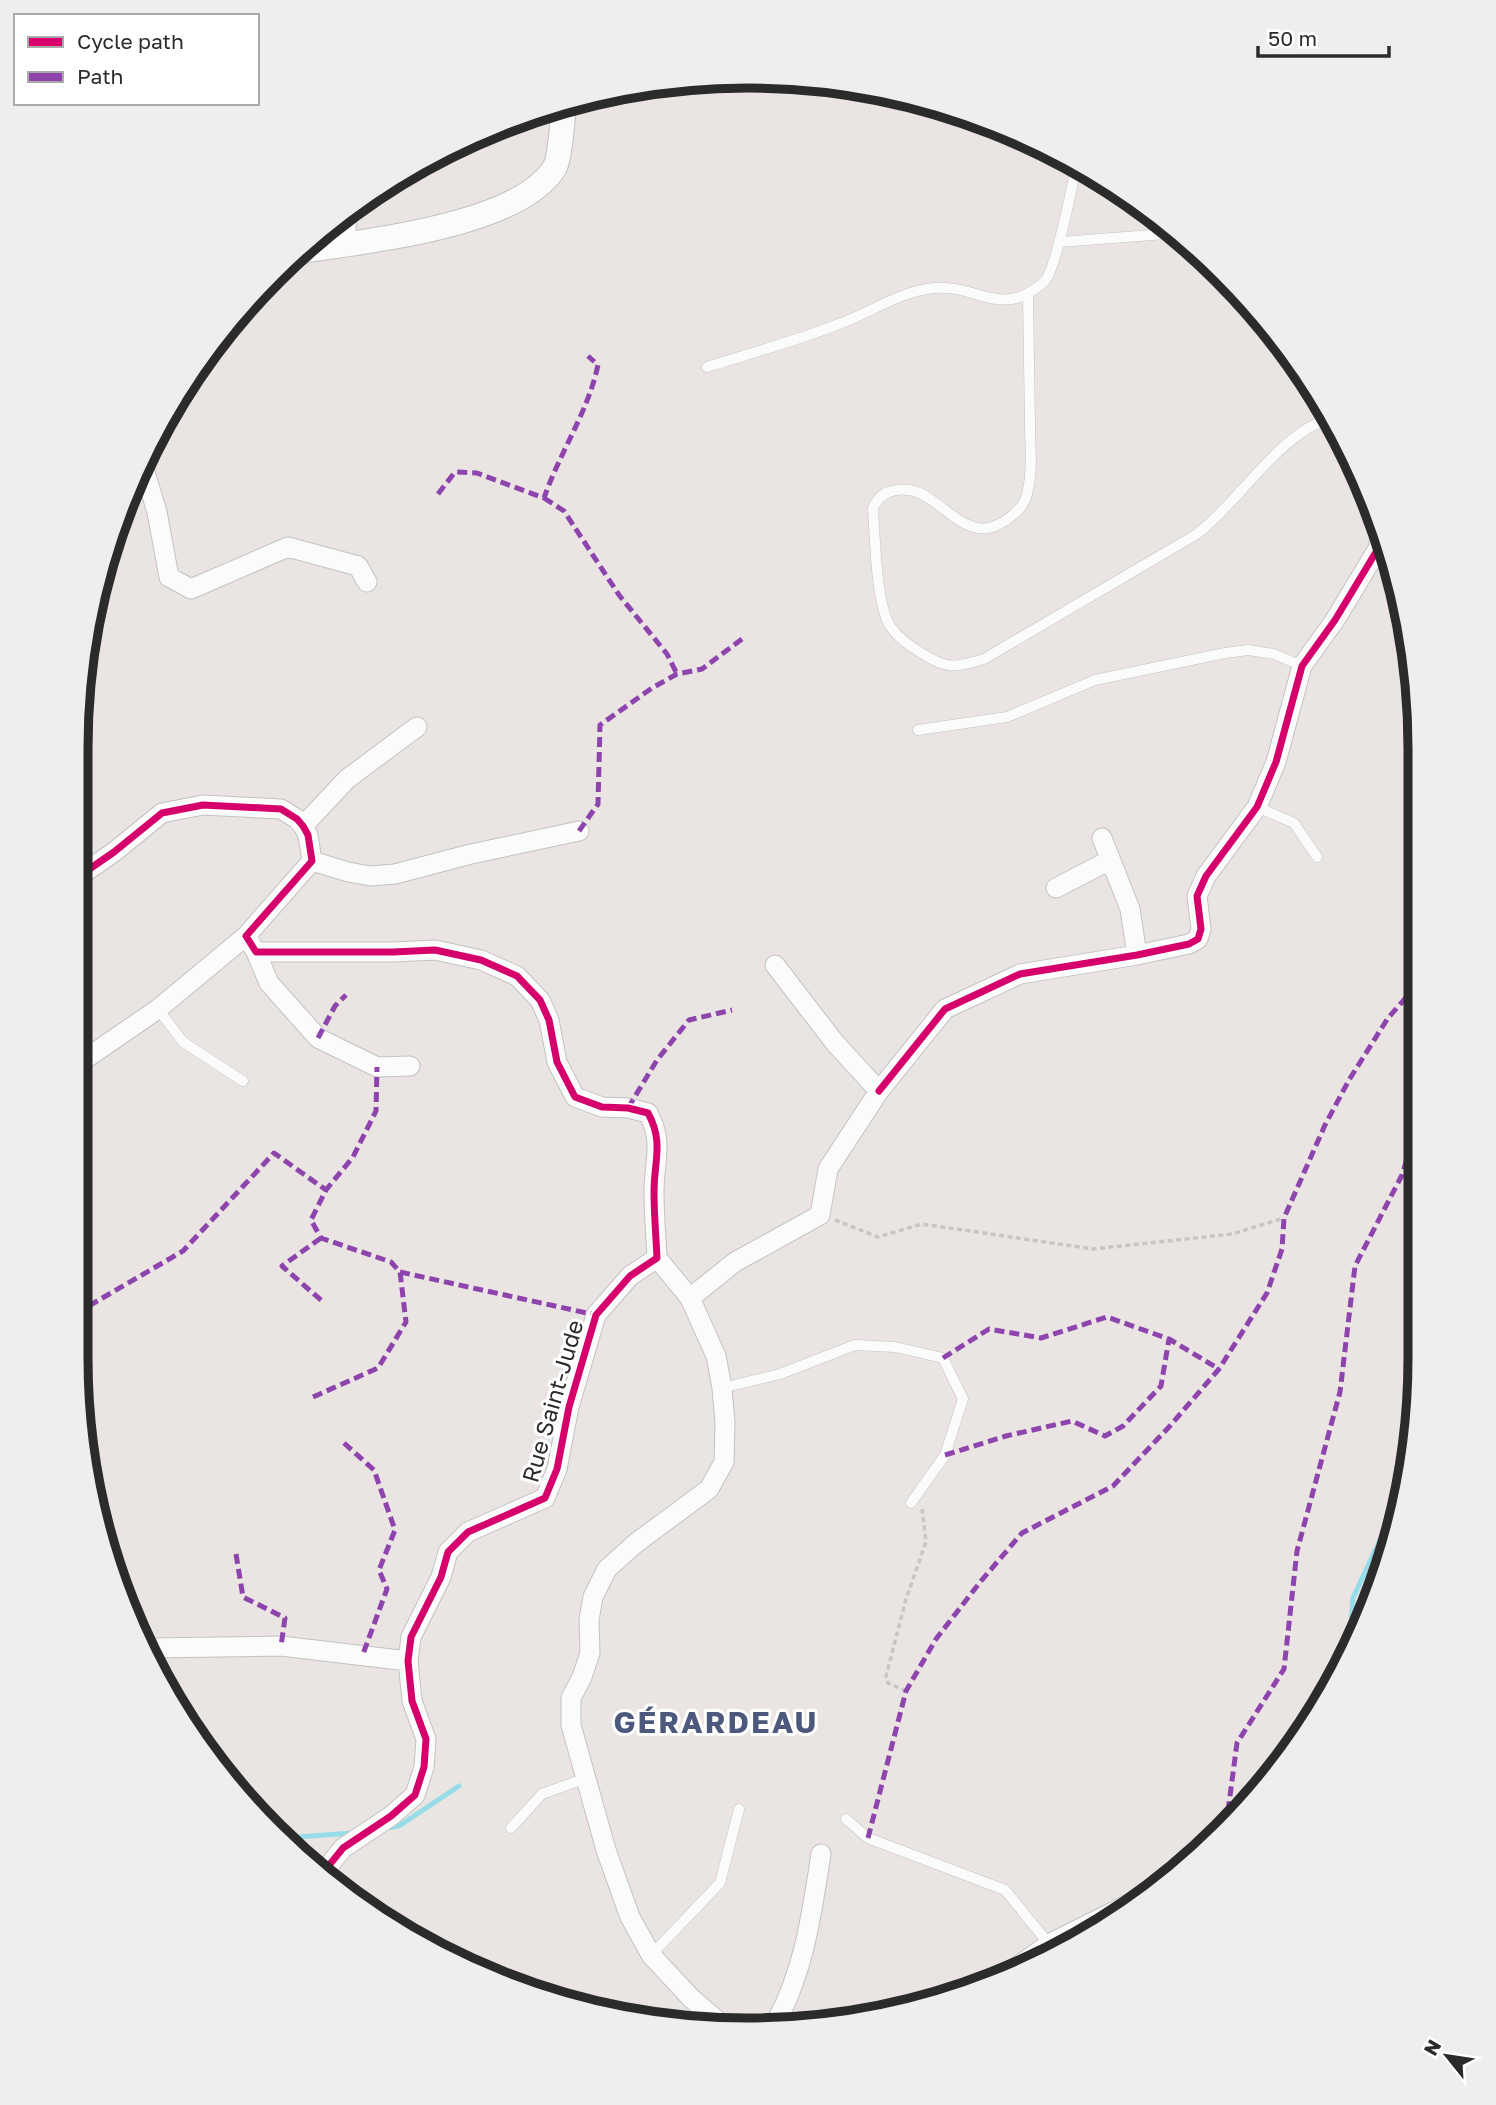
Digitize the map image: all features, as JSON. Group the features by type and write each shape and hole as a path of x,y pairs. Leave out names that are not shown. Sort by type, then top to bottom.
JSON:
{"street":[{"path":"316,249 426,231 512,204 535,189 556,165 563,115"},
{"path":"345,244 346,224"},
{"path":"146,477 157,512 169,577 191,589 288,547 358,566 367,582"},
{"path":"690,1298 735,1262 820,1215 828,1169 879,1091 945,1009 1020,975 1137,955 1189,944 1198,939 1201,929 1197,896 1206,876 1257,807 1276,762 1302,666 1335,620 1377,550"},
{"path":"303,825 347,779 417,727"},
{"path":"88,870 162,813 203,805 281,809 297,818 303,825 308,835 312,861 251,944 88,1057"},
{"path":"312,861 371,876 395,874 471,854 579,831"},
{"path":"1102,838 1130,909 1137,955"},
{"path":"1056,888 1110,860"},
{"path":"251,944 269,983 318,1038 377,1067 410,1066"},
{"path":"251,944 393,952 435,950 481,960 517,976 540,1000 549,1020 557,1062 575,1097 602,1107 628,1108 648,1113 656,1127 658,1144 654,1192 657,1258 690,1298 716,1356 725,1423 724,1462 709,1489 636,1543 607,1569 593,1597 589,1620 590,1653 571,1698 571,1725 606,1850 630,1917 652,1955 691,1998 712,2016"},
{"path":"775,965 835,1043 879,1091"},
{"name":"Rue Saint-Jude","path":"328,1866 343,1848 391,1816 415,1795 424,1767 426,1739 412,1701 408,1661 411,1637 441,1577 448,1552 468,1532 545,1498 557,1469 569,1407 596,1315 630,1276 657,1258"},
{"path":"156,1648 281,1646 408,1661"},
{"path":"778,2017 808,1935 821,1854"},
{"path":"1049,1944 1059,1939"}],"lane":[{"path":"707,367 838,325 920,291 936,288 1006,301 1028,295 1048,279 1060,242 1075,174"},
{"path":"1060,242 1162,234"},
{"path":"1028,295 1029,487 1018,511 1003,523 979,528 958,519 918,492 906,489 886,492 879,497 873,508 882,607 890,625 904,643 937,663 958,667 984,659 1197,534 1221,514 1294,439 1322,422"},
{"path":"918,730 1007,717 1095,680 1225,653 1248,650 1274,654 1302,666"},
{"path":"1257,807 1294,823 1317,857"},
{"path":"158,1009 183,1042 243,1081"},
{"path":"722,1388 780,1374 855,1345 895,1347 943,1358 962,1399 945,1455 911,1503"},
{"path":"511,1828 542,1794 587,1777"},
{"path":"652,1955 720,1883 739,1809"},
{"path":"846,1819 868,1838 1005,1890 1049,1944"}],"path":[{"path":"820,1215 878,1237 922,1223 1093,1249 1232,1234 1284,1218"},
{"path":"906,1691 888,1683 886,1676 906,1600 926,1542 920,1489"}],"waterway":[{"path":"1351,1626 1353,1598 1387,1526"},
{"path":"387,1828 399,1826 459,1786"},
{"path":"295,1837 353,1833"}],"marked path":[{"path":"438,494 455,472 477,473 544,498 581,416 593,382 598,365 588,356"},
{"path":"544,498 564,511 619,595 667,654 677,674"},
{"path":"579,831 598,804 600,725 652,688 677,674 702,669 742,639"},
{"path":"318,1038 335,1006 346,995"},
{"path":"868,1838 906,1691 936,1639 1022,1533 1113,1486 1219,1369 1267,1293 1282,1249 1284,1218 1325,1125 1349,1080 1388,1018 1408,995"},
{"path":"628,1108 657,1060 689,1020 732,1010"},
{"path":"313,1397 378,1368 406,1322 400,1272 391,1262 321,1238 311,1220 326,1190 353,1157 376,1111 377,1067"},
{"path":"88,1306 183,1251 274,1153 326,1190"},
{"path":"1228,1810 1237,1743 1284,1669 1297,1551 1340,1392 1355,1266 1402,1175 1408,1156"},
{"path":"321,1238 282,1266 322,1301"},
{"path":"400,1272 596,1315"},
{"path":"943,1358 989,1329 1041,1338 1107,1317 1169,1339 1219,1369"},
{"path":"945,1455 1006,1436 1072,1421 1105,1436 1123,1426 1161,1386 1169,1339"},
{"path":"344,1443 374,1470 395,1530 379,1570 387,1589 363,1654"},
{"path":"236,1554 243,1597 285,1618 281,1646"}],"cycle path":[{"path":"879,1091 945,1009 1020,974 1137,955 1189,944 1198,939 1201,929 1197,896 1206,876 1257,807 1276,762 1302,666 1335,620 1377,550"},
{"path":"88,870 162,813 203,805 281,809 303,826 308,835 312,861 246,936 256,952 435,950 481,960 517,976 540,1000 549,1020 557,1062 575,1097 602,1107 628,1108 648,1113 656,1133 654,1192 657,1258 630,1276 596,1315 569,1407 557,1469 545,1498 468,1532 448,1552 441,1577 411,1637 408,1661 412,1701 426,1739 424,1767 415,1795 391,1816 343,1848 328,1866"}],"district":[{"name":"GÉRARDEAU","path":"716,1722"}]}
